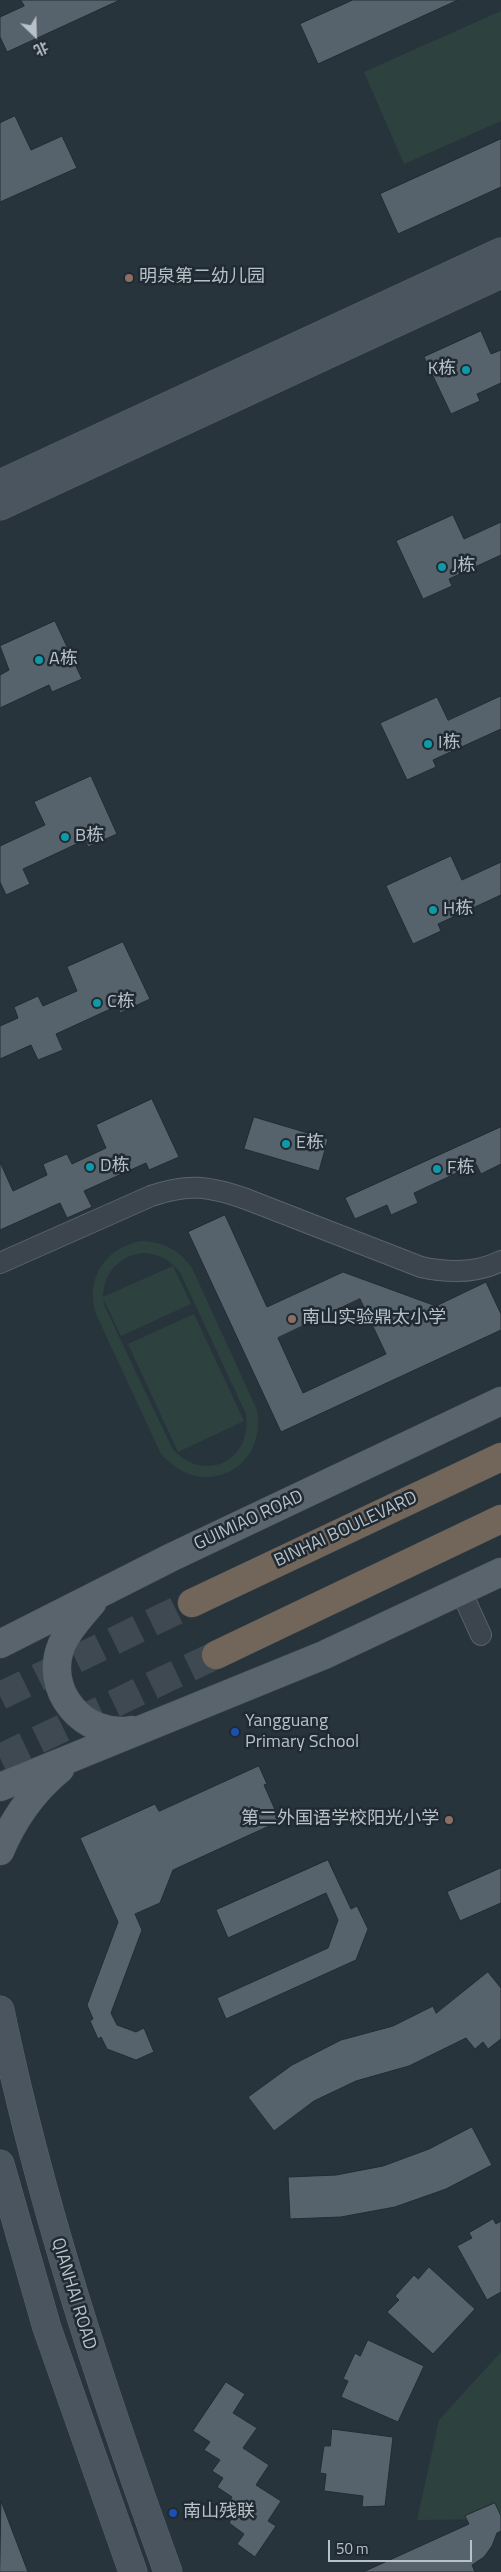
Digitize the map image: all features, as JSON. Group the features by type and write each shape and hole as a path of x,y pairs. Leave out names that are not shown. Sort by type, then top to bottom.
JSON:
{"highway":[{"name":"BINHAI BOULEVARD","path":"192,1603 501,1457"},
{"path":"216,1655 501,1520"}],"main road":[{"name":"GUIMIAO ROAD","path":"0,1644 172,1557 501,1401"},
{"path":"0,1787 324,1655 501,1572"},
{"path":"98,1596 74,1624 62,1645 57,1666 58,1680 64,1696 73,1711 84,1722 100,1729 122,1732 150,1726"},
{"path":"0,1621 20,1621 72,1609"},
{"path":"0,1851 21,1809 40,1786 60,1768 91,1750"}],"street":[{"path":"0,484 501,252"},
{"path":"0,506 501,274"},
{"path":"0,1264 175,1187 197,1187 222,1191 421,1267 444,1272 473,1271 501,1261"},
{"path":"461,1591 481,1635"},
{"name":"QIANHAI ROAD","path":"0,2010 38,2174 68,2281 101,2384 168,2572"},
{"name":"QIANHAI ROAD","path":"0,2164 19,2237 47,2328 133,2572"}],"green space":[{"path":"501,11 501,121 404,164 364,72"},
{"path":"141,1241 164,1245 182,1256 192,1268 257,1410 257,1431 252,1449 242,1463 228,1472 212,1477 194,1476 177,1468 161,1454 96,1314 93,1288 96,1277 108,1258 117,1250","holes":["149,1254 163,1258 172,1264 180,1272 246,1414 246,1430 242,1444 234,1455 223,1462 211,1466 198,1465 184,1459 172,1448 105,1307 103,1298 121,1336 191,1304 173,1266 103,1297 106,1280 114,1267 126,1258 134,1255"]},
{"path":"194,1314 244,1421 178,1452 128,1344"},
{"path":"501,2352 501,2519 417,2520 439,2420"}],"building":[{"path":"21,0 120,0 7,52 0,37 0,17 24,6"},
{"path":"353,0 458,0 318,64 300,24"},
{"path":"15,116 31,150 62,136 77,168 0,202 0,123"},
{"path":"501,139 501,187 398,234 380,194"},
{"name":"K栋","path":"481,331 491,354 501,350 501,383 477,394 480,401 451,414 424,357"},
{"name":"J栋","path":"453,515 464,539 501,522 501,555 449,579 452,586 423,599 396,541"},
{"name":"A栋","path":"55,621 82,679 52,692 49,685 0,708 0,675 9,670 0,646"},
{"name":"I栋","path":"501,696 501,729 433,760 436,767 407,780 380,723 437,697 448,720"},
{"name":"B栋","path":"91,776 117,834 88,847 85,840 23,869 30,884 6,895 0,882 0,846 45,825 34,802"},
{"name":"H栋","path":"451,856 462,880 501,862 501,895 438,924 441,931 413,944 386,886"},
{"name":"C栋","path":"123,942 150,999 120,1013 117,1006 56,1034 63,1050 38,1060 31,1045 0,1059 0,1026 18,1018 14,1007 38,996 43,1006 77,991 67,967"},
{"name":"D栋","path":"152,1099 179,1157 149,1170 146,1163 84,1191 92,1207 67,1218 60,1203 0,1230 0,1162 13,1191 47,1175 43,1164 67,1154 72,1164 106,1148 96,1125"},
{"name":"E栋","path":"254,1117 328,1139 319,1171 244,1149"},
{"name":"F栋","path":"501,1127 501,1164 481,1174 476,1164 414,1193 418,1203 391,1215 387,1205 355,1219 345,1198"},
{"path":"225,1215 267,1307 343,1272 436,1306 486,1282 501,1314 501,1330 281,1432 188,1232","holes":["360,1299 386,1354 303,1393 278,1338"]},
{"path":"259,1766 267,1784 264,1785 280,1821 173,1870 160,1903 135,1914 142,1930 111,2013 117,2025 136,2032 144,2028 154,2052 136,2060 107,2049 101,2037 98,2039 90,2021 93,2019 87,2005 118,1922 80,1838 155,1804 159,1811"},
{"path":"328,1860 351,1909 357,1906 368,1929 356,1960 226,2019 217,1998 328,1948 338,1920 326,1893 228,1938 216,1910"},
{"path":"501,1868 501,1903 460,1921 447,1892"},
{"path":"488,1972 501,1988 501,2039 488,2049 483,2042 475,2049 466,2038 409,2066 356,2081 314,2101 274,2131 248,2097 292,2065 341,2040 393,2026 433,2006 436,2013"},
{"path":"472,2127 492,2165 446,2189 395,2207 341,2217 290,2219 288,2177 336,2175 383,2166 429,2149"},
{"path":"493,2219 496,2224 501,2221 501,2292 487,2300 457,2246 472,2238 469,2233"},
{"path":"429,2267 475,2309 433,2354 387,2312 399,2300 395,2296 414,2275 418,2279"},
{"path":"368,2340 424,2366 398,2422 341,2397 348,2381 343,2379 355,2353 360,2356"},
{"path":"226,2382 245,2394 233,2413 257,2428 243,2448 269,2465 256,2485 281,2501 268,2521 276,2526 255,2557 237,2544 244,2534 229,2523 235,2514 225,2508 232,2497 217,2487 223,2478 212,2471 220,2460 204,2450 210,2442 193,2431"},
{"path":"332,2429 393,2437 385,2506 362,2507 363,2496 324,2491 326,2474 320,2473 324,2446 330,2446"},
{"path":"1,2501 28,2572 0,2572"},
{"path":"495,2503 501,2516 501,2531 497,2533 492,2546 484,2557 472,2565 475,2572 363,2572 469,2524 465,2516"}],"tunnel":[{"path":"0,1696 192,1603"},
{"path":"0,1758 216,1655"}],"place":[{"name":"明泉第二幼儿园","path":"129,278"},
{"name":"K栋","path":"466,370"},
{"name":"J栋","path":"442,567"},
{"name":"A栋","path":"39,660"},
{"name":"I栋","path":"428,744"},
{"name":"B栋","path":"65,837"},
{"name":"H栋","path":"433,910"},
{"name":"C栋","path":"97,1003"},
{"name":"E栋","path":"286,1144"},
{"name":"D栋","path":"90,1167"},
{"name":"F栋","path":"437,1169"},
{"name":"南山实验鼎太小学","path":"292,1319"},
{"name":"Yangguang Primary School","path":"235,1732"},
{"name":"第二外国语学校阳光小学","path":"449,1820"},
{"name":"南山残联","path":"173,2513"}]}
